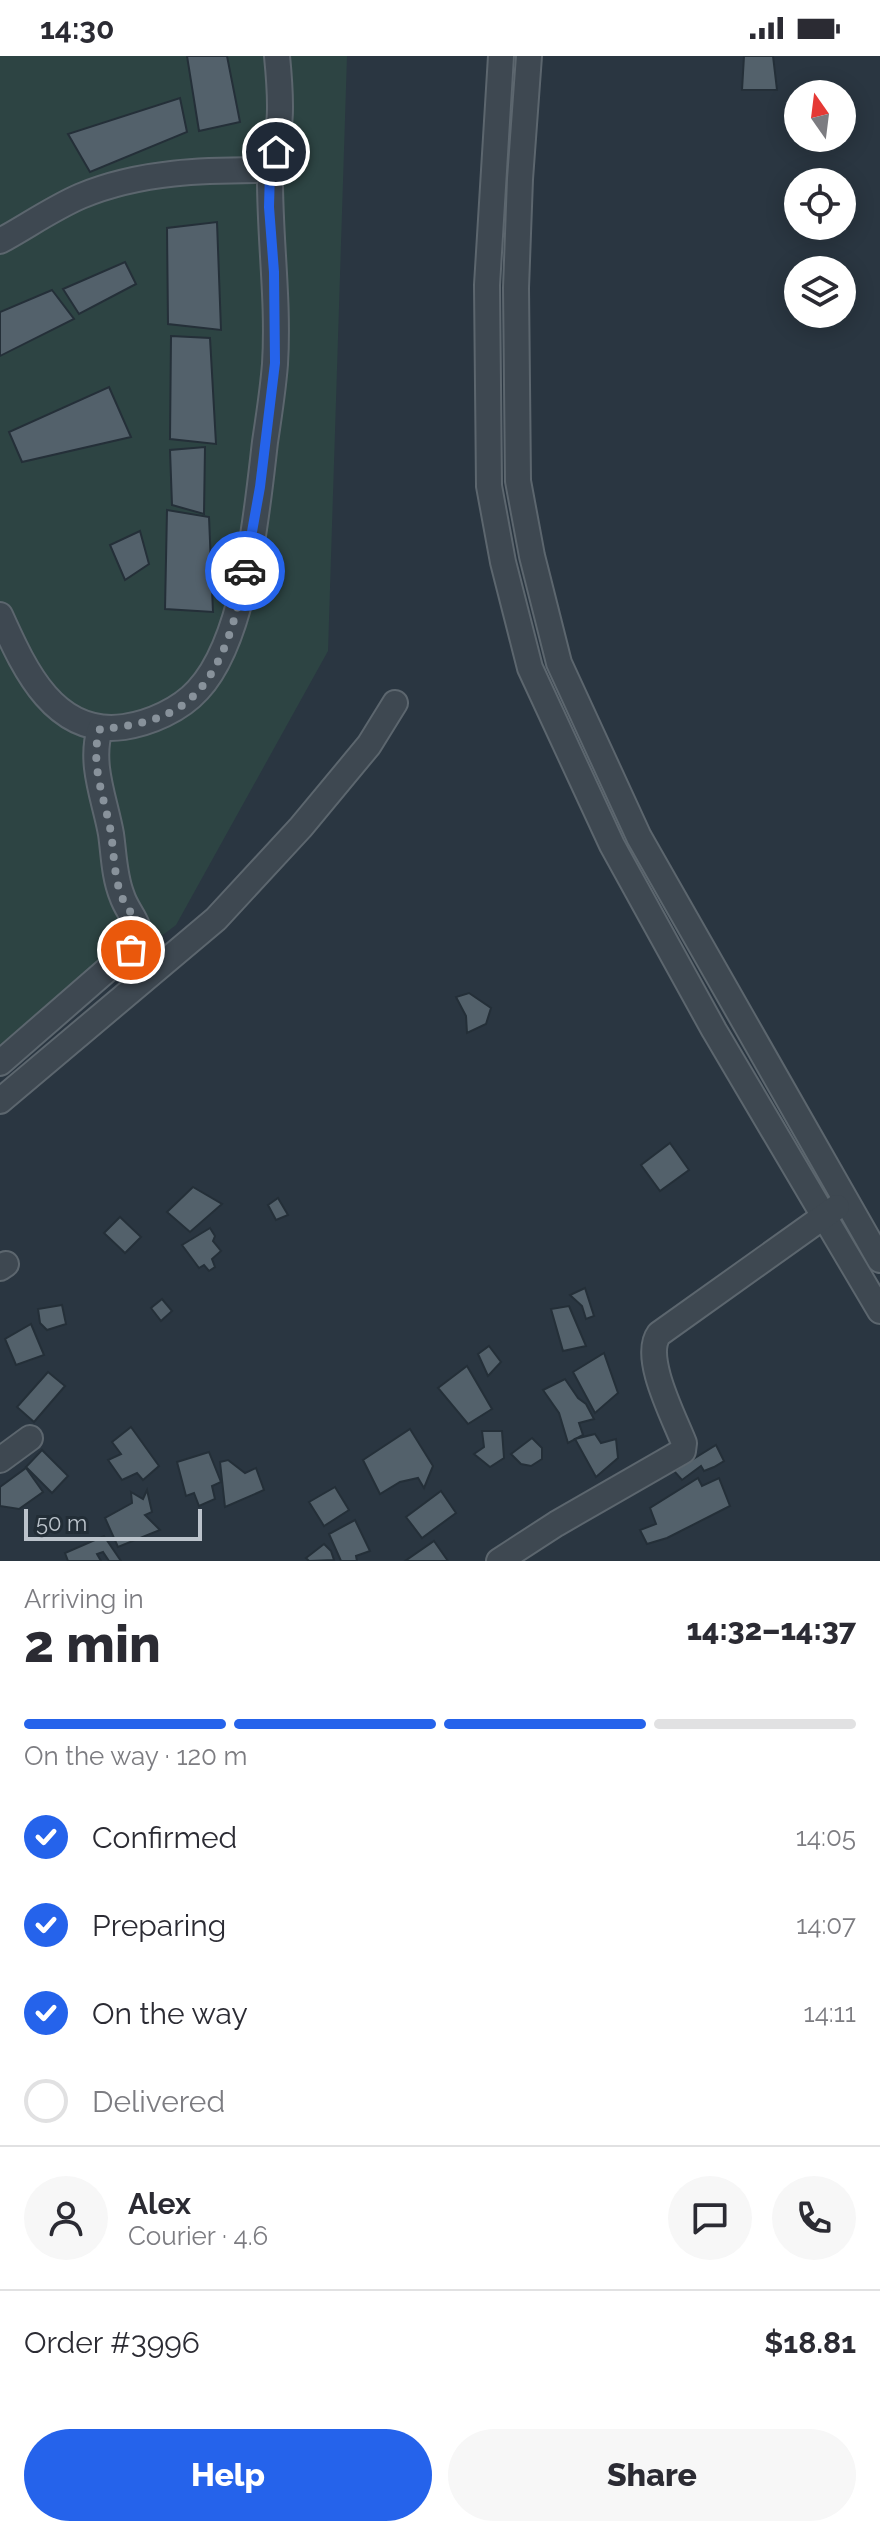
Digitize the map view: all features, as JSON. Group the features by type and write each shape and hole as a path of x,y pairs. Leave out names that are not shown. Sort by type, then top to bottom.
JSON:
{"street":[{"path":"0,615 34,683 52,704 66,715 100,729 126,727 178,708 199,689 216,665 229,635 247,564 275,363 270,170 280,134 282,98 277,56"},
{"path":"501,56 487,285 489,486 503,562 530,668 612,845 714,1030 880,1311"},
{"path":"529,56 516,288 518,481 532,556 559,663 639,837 880,1260"},
{"path":"0,241 79,197 121,182 203,171 270,170"},
{"path":"0,1101 216,919 321,803 369,745 395,703"},
{"path":"0,1063 139,942 138,926 127,910 116,876 97,763 96,743 100,729"},
{"path":"499,1561 556,1524 683,1451 684,1443 654,1364 654,1341 659,1334 846,1200"},
{"path":"0,1460 30,1438"}],"green space":[{"path":"0,56 347,56 328,651 176,925 0,1058"}],"building":[{"path":"187,56 227,56 240,122 199,131"},
{"path":"744,56 773,56 777,90 742,90"},
{"path":"180,98 187,132 90,172 68,134"},
{"path":"217,222 221,330 168,324 167,228"},
{"path":"125,262 136,284 79,314 63,289"},
{"path":"52,290 74,319 0,356 0,312"},
{"path":"171,336 210,338 216,444 170,439"},
{"path":"109,387 131,437 22,462 9,432"},
{"path":"205,447 204,514 172,505 170,450"},
{"path":"167,510 209,517 213,612 165,609"},
{"path":"140,531 149,564 125,580 110,545"},
{"path":"469,993 491,1008 486,1024 467,1033 466,1016 456,997"},
{"path":"670,1143 689,1170 660,1191 641,1165"},
{"path":"193,1187 222,1204 190,1232 167,1212"},
{"path":"278,1198 288,1215 276,1220 268,1205"},
{"path":"120,1217 141,1237 125,1253 104,1233"},
{"path":"210,1228 215,1236 213,1241 221,1251 212,1259 215,1267 209,1271 204,1265 199,1268 182,1245"},
{"path":"585,1288 594,1316 586,1319 582,1306 570,1295"},
{"path":"162,1299 172,1311 161,1321 151,1308"},
{"path":"62,1305 66,1324 47,1330 40,1323 38,1309"},
{"path":"569,1306 586,1346 563,1351 551,1309"},
{"path":"31,1324 44,1355 16,1365 5,1339"},
{"path":"489,1346 501,1362 488,1376 478,1354"},
{"path":"604,1353 618,1393 595,1413 573,1372"},
{"path":"467,1366 492,1409 468,1424 438,1388"},
{"path":"48,1372 65,1386 34,1422 17,1407"},
{"path":"565,1379 594,1419 579,1423 583,1435 568,1443 559,1413 543,1390"},
{"path":"131,1427 159,1466 143,1480 137,1473 122,1480 108,1460 121,1454 112,1442"},
{"path":"410,1429 433,1466 424,1488 418,1478 400,1482 380,1494 363,1460"},
{"path":"482,1431 502,1431 504,1458 490,1467 474,1454 484,1447"},
{"path":"595,1434 601,1443 616,1439 618,1458 596,1477 575,1439"},
{"path":"532,1438 542,1448 542,1459 531,1466 521,1464 511,1454"},
{"path":"716,1445 724,1461 704,1471 701,1466 682,1480 674,1471"},
{"path":"42,1450 68,1476 52,1493 26,1467"},
{"path":"209,1452 221,1482 212,1486 215,1499 199,1506 194,1493 186,1496 177,1462"},
{"path":"228,1460 245,1473 256,1468 264,1490 225,1507 220,1462"},
{"path":"26,1468 43,1492 19,1509 0,1506 0,1487"},
{"path":"698,1478 702,1486 719,1478 730,1506 667,1538 647,1544 640,1530 656,1524 650,1508"},
{"path":"335,1487 349,1510 324,1526 309,1502"},
{"path":"147,1490 152,1512 145,1515 160,1530 118,1547 105,1518 132,1503 131,1492 143,1499"},
{"path":"441,1491 456,1513 422,1538 406,1517"},
{"path":"355,1520 370,1551 356,1556 357,1561 341,1561 329,1534"},
{"path":"104,1536 121,1561 109,1561 103,1552 97,1554 101,1561 68,1561 65,1553"},
{"path":"434,1541 448,1561 405,1561"},
{"path":"324,1544 334,1560 309,1561 306,1558"}],"way so far":[{"path":"131,950 139,942 139,932 121,896 116,876 98,777 96,743 100,729 126,727 151,719 178,708 199,689 216,665 229,635 245,571"}],"route":[{"path":"245,571 260,487 275,363 274,272 269,207 270,170 276,152"}]}
